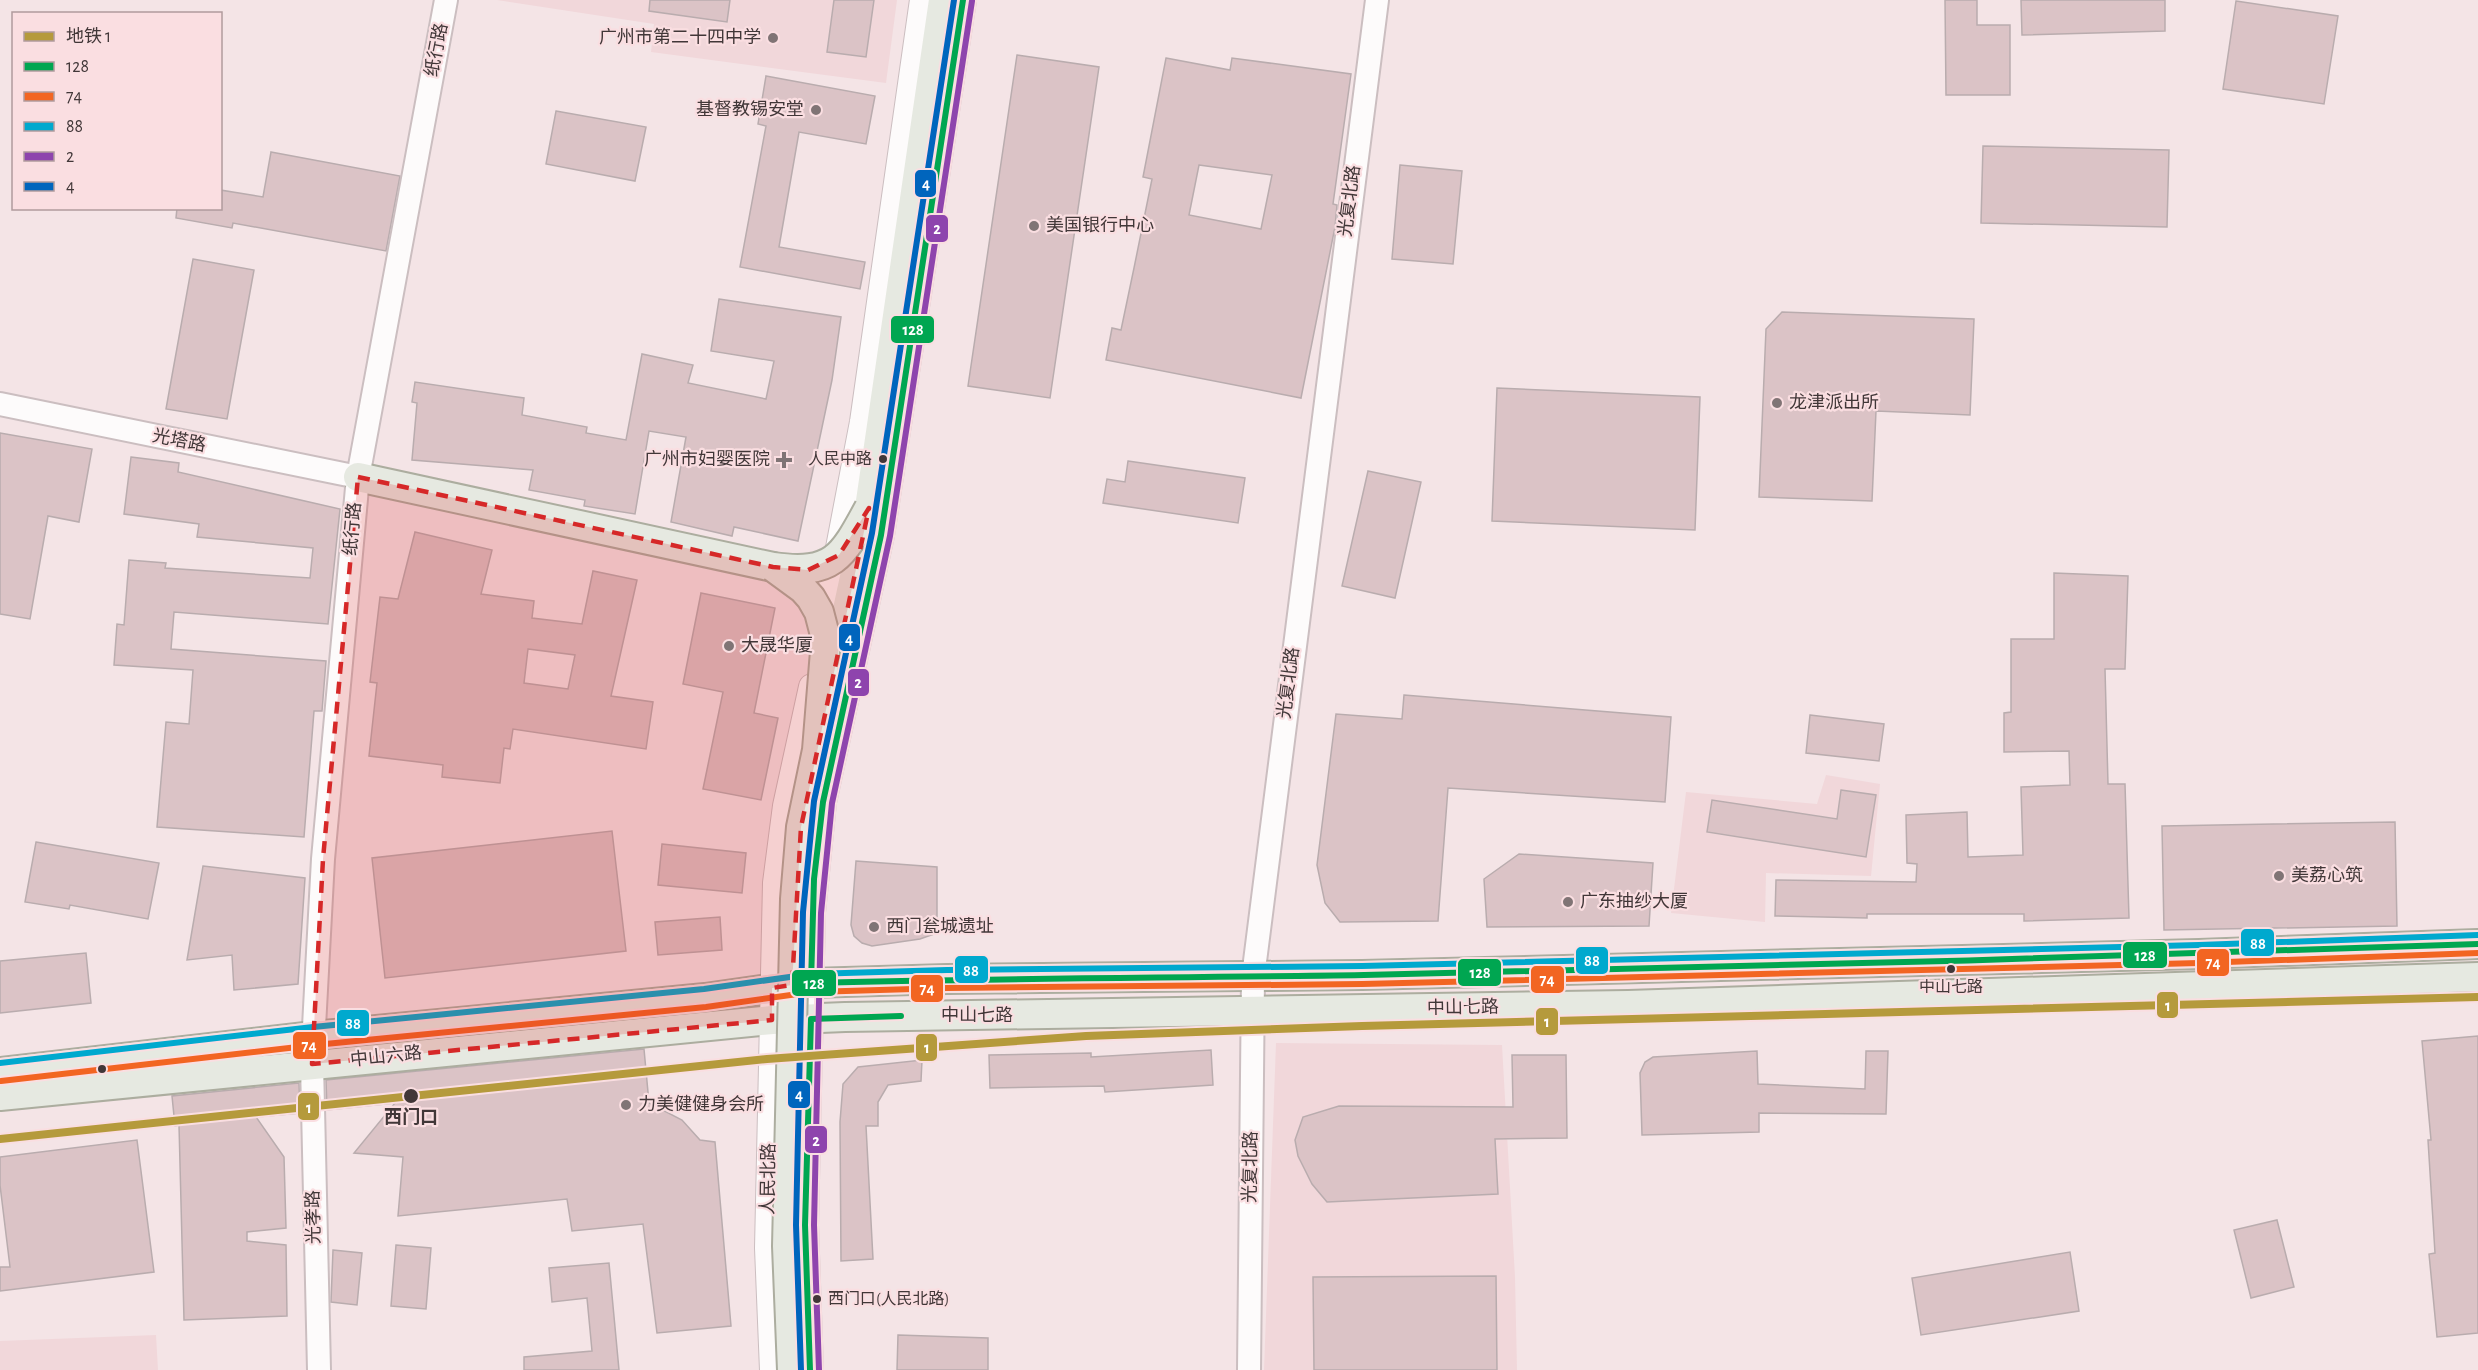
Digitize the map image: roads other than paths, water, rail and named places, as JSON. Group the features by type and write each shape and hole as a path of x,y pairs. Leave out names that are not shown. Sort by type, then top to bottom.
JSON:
{"main road":[{"path":"772,988 780,843 851,494 901,165 923,0"},
{"path":"792,1370 787,1246 793,942 801,827 869,508 943,0"},
{"path":"812,983 814,879 823,802 881,536 963,0"},
{"path":"358,477 773,567 808,570 828,564 852,540 869,508"},
{"path":"773,567 811,597 819,612 826,639 817,750"},
{"name":"中山七路","path":"772,988 812,983 947,979 1253,976 2199,954 2478,944"},
{"name":"中山七路","path":"772,1020 1640,1005 2478,977"},
{"name":"人民北路","path":"810,1370 805,1225 812,983"},
{"name":"人民北路","path":"772,988 768,1248 773,1370"},
{"name":"中山六路","path":"0,1072 314,1036 674,1001 772,988"},
{"name":"中山六路","path":"0,1096 772,1020"}],"street":[{"name":"纸行路","path":"312,1064 323,859 358,477 446,0"},
{"name":"光复北路","path":"1249,1370 1253,976 1377,0"},
{"name":"光塔路","path":"0,404 358,477"},
{"name":"光孝路","path":"312,1064 320,1370"}],"metro line":[{"name":"1","path":"0,1139 767,1059 1086,1036 1362,1026 2478,997"}],"place":[{"name":"广州市第二十四中学","path":"773,38"},
{"name":"基督教锡安堂","path":"816,110"},
{"name":"美国银行中心","path":"1034,226"},
{"name":"龙津派出所","path":"1777,403"},
{"name":"人民中路","path":"883,459"},
{"name":"广州市妇婴医院","path":"784,460"},
{"name":"大晟华厦","path":"729,646"},
{"name":"美荔心筑","path":"2279,876"},
{"name":"广东抽纱大厦","path":"1568,902"},
{"name":"西门瓮城遗址","path":"874,927"},
{"name":"中山七路","path":"1951,969"},
{"name":"西门口","path":"411,1096"},
{"name":"力美健健身会所","path":"626,1105"},
{"name":"西门口(人民北路)","path":"817,1299"}]}
